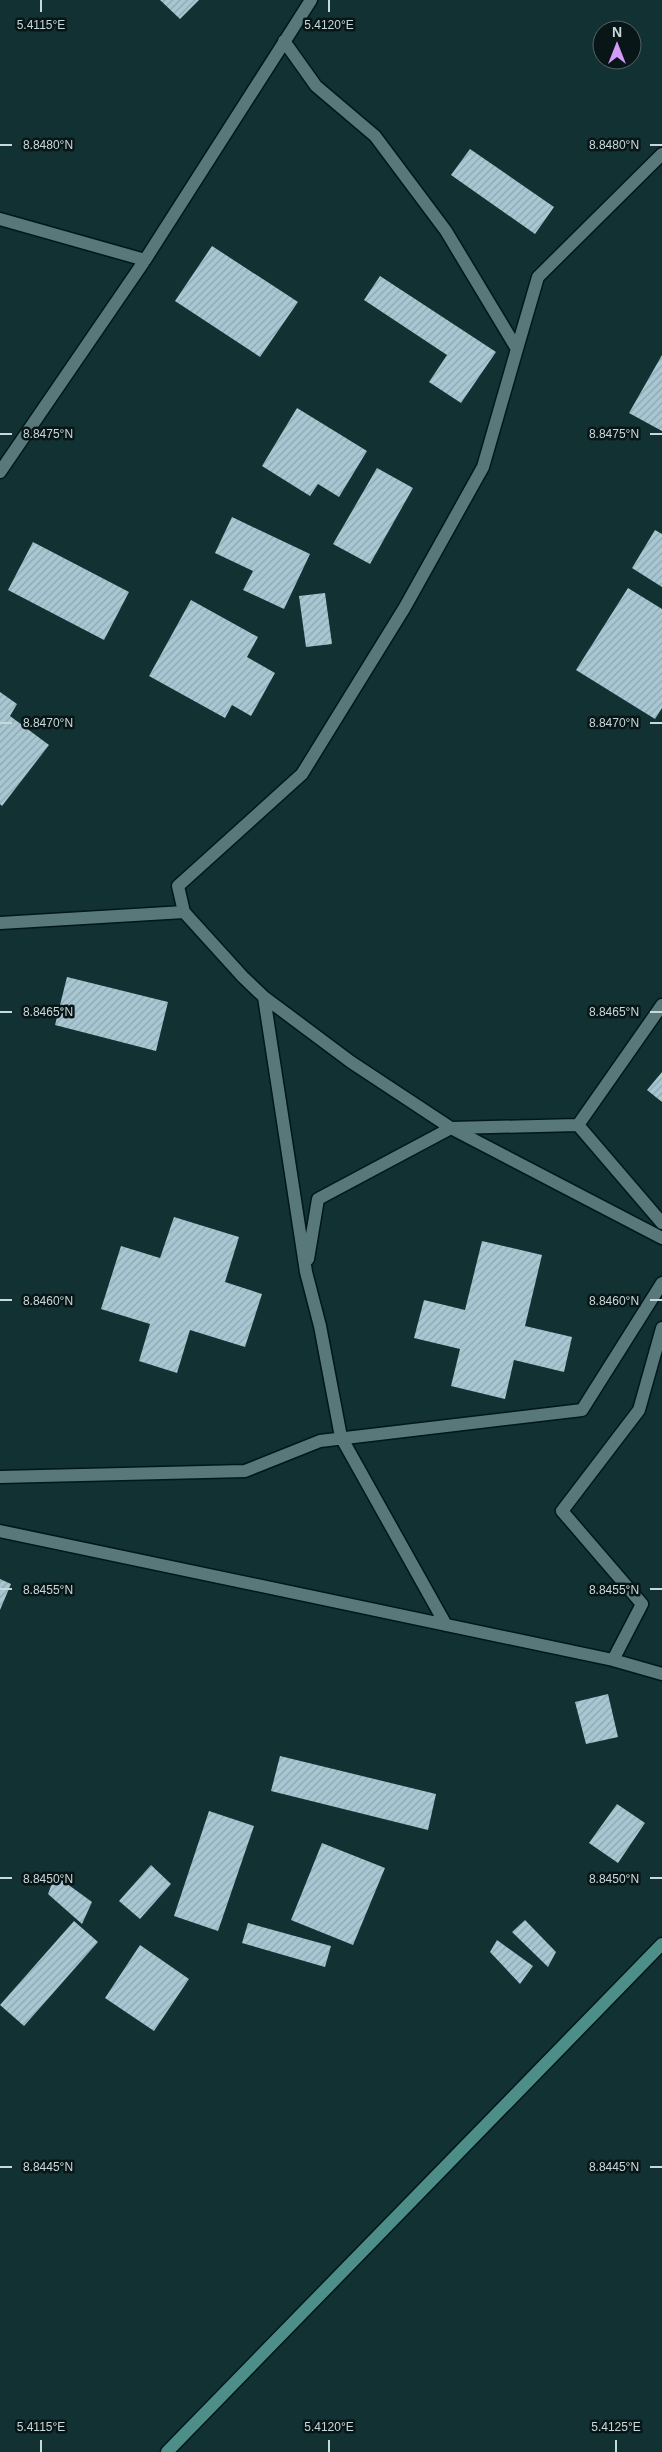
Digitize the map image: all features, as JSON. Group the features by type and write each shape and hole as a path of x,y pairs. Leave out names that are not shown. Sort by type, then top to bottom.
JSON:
{"street":[{"path":"0,472 146,260 311,0"},
{"path":"284,41 316,86 375,136 446,230 517,349"},
{"path":"662,154 538,277 483,467 405,607 302,774 178,886 184,912 242,977 264,997 351,1062 451,1128 662,1238"},
{"path":"0,219 146,260"},
{"path":"0,923 184,912"},
{"path":"264,997 306,1272 341,1437 446,1625"},
{"path":"578,1125 662,1005"},
{"path":"306,1272 318,1199 451,1128 578,1125"},
{"path":"578,1125 662,1223"},
{"path":"0,1477 245,1471 320,1441 341,1437 582,1410 662,1284"},
{"path":"613,1660 642,1604 562,1511 639,1410 662,1328"},
{"path":"0,1531 613,1660 662,1674"},
{"path":"167,2452 662,1944"}],"building":[{"path":"160,0 199,0 180,19"},
{"path":"470,149 554,207 535,234 451,175"},
{"path":"212,246 298,302 260,357 175,301"},
{"path":"380,276 496,352 461,403 429,382 447,355 364,300"},
{"path":"662,355 662,431 629,413"},
{"path":"297,408 367,451 339,497 318,484 310,496 262,466"},
{"path":"377,468 413,488 370,564 333,544"},
{"path":"232,517 310,554 284,609 243,590 253,571 215,553"},
{"path":"655,530 662,534 662,587 632,568"},
{"path":"33,542 129,592 104,640 8,590"},
{"path":"628,588 662,609 662,708 655,719 576,670"},
{"path":"325,593 332,644 306,647 299,596"},
{"path":"191,600 258,637 247,657 275,673 251,716 232,705 225,718 149,676"},
{"path":"0,692 17,704 10,716 49,745 2,806 0,804"},
{"path":"67,977 168,1002 156,1051 55,1025"},
{"path":"662,1072 662,1102 647,1090"},
{"path":"174,1217 239,1237 225,1282 262,1294 245,1347 190,1330 177,1373 139,1361 150,1324 101,1309 121,1246 160,1258"},
{"path":"482,1241 542,1255 525,1326 572,1337 564,1372 514,1360 505,1399 451,1386 460,1349 414,1338 424,1300 465,1310"},
{"path":"0,1579 11,1584 0,1610"},
{"path":"608,1694 618,1737 586,1744 575,1702"},
{"path":"280,1756 436,1794 428,1830 271,1791"},
{"path":"617,1804 645,1823 618,1863 589,1843"},
{"path":"209,1811 254,1826 218,1931 174,1916"},
{"path":"322,1843 385,1868 353,1945 291,1920"},
{"path":"151,1865 171,1884 140,1919 119,1901"},
{"path":"55,1875 92,1902 82,1924 48,1894"},
{"path":"525,1920 556,1952 548,1967 512,1932"},
{"path":"74,1921 98,1942 24,2026 0,2005"},
{"path":"248,1923 331,1946 325,1967 242,1943"},
{"path":"497,1940 533,1966 520,1984 490,1952"},
{"path":"140,1945 189,1979 154,2031 105,1998"}]}
